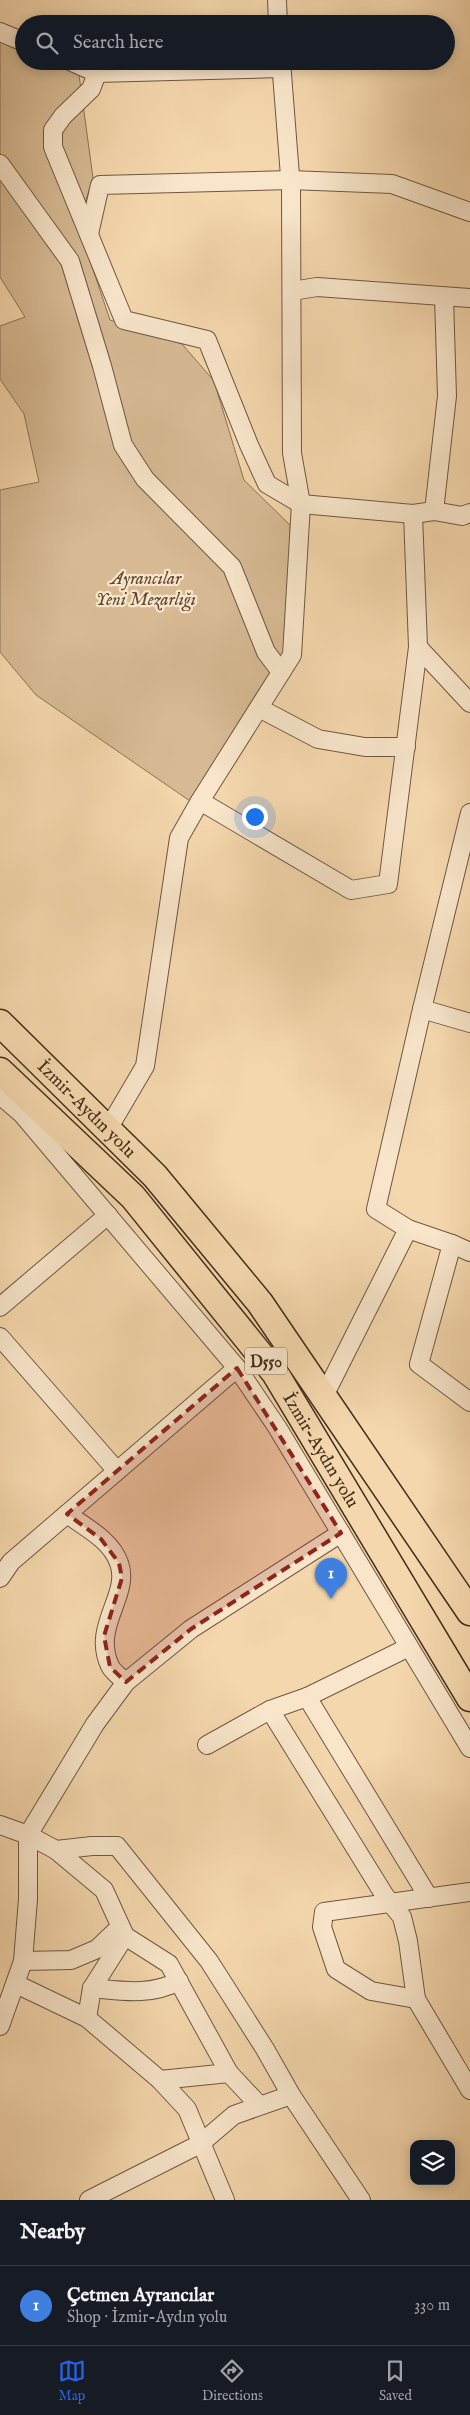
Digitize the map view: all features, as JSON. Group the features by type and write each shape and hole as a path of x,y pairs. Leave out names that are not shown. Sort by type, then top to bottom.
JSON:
{"highway":[{"name":"İzmir-Aydın yolu","path":"0,1023 155,1176 260,1303 470,1612"},
{"name":"İzmir-Aydın yolu","path":"6,1085 57,1126 133,1198 275,1373 470,1698"},
{"path":"6,1085 11,1113 57,1126"}],"street":[{"path":"277,0 278,15"},
{"path":"0,32 15,38"},
{"path":"90,70 97,73 166,70"},
{"path":"108,1129 145,1066 180,838 200,801 292,655 301,504 292,453 290,180 281,70"},
{"path":"97,73 91,89 63,116 52,130 53,147 124,320 207,340 249,445 267,484 301,504 413,514 434,511 462,516 470,513"},
{"path":"0,164 70,261 102,366 123,445 145,479 232,567 266,652 281,672"},
{"path":"89,234 100,185 290,180 392,184 470,212"},
{"path":"292,291 317,288 470,298"},
{"path":"434,511 448,396 444,297"},
{"path":"200,801 351,890 388,884 418,647 413,514"},
{"path":"418,647 470,703"},
{"path":"259,708 318,739 365,747 406,747"},
{"path":"470,813 376,1209 408,1229 470,1252"},
{"path":"422,1009 470,1023"},
{"path":"11,1113 108,1215 237,1368 277,1427 470,1748"},
{"path":"0,1307 108,1215"},
{"path":"324,1396 408,1229"},
{"path":"452,1244 419,1364 470,1402"},
{"path":"0,1338 118,1470"},
{"path":"0,1578 5,1556 67,1514 237,1368"},
{"path":"67,1514 102,1539 119,1563 122,1578 104,1636 110,1667 126,1682"},
{"path":"0,2026 23,1961 28,1899 28,1835 95,1724 126,1682 191,1629 341,1533"},
{"path":"207,1745 270,1710 307,1697 409,1647"},
{"path":"307,1697 429,1898"},
{"path":"270,1710 391,1904 402,1918 408,1941 416,1999 470,2090"},
{"path":"0,1825 28,1835 56,1850 104,1890 123,1931 169,1964 229,2073 258,2105"},
{"path":"56,1850 92,1846 117,1846 209,1961 265,2049 291,2095 361,2200"},
{"path":"416,1999 371,1990 336,1969 322,1927 324,1912 470,1892"},
{"path":"23,1961 71,1960 98,1949 123,1931"},
{"path":"87,2018 92,1988 123,1931"},
{"path":"92,1988 142,1993 167,1987 179,1981"},
{"path":"16,1984 87,2018 160,2080 187,2109 225,2200"},
{"path":"160,2080 229,2073"},
{"path":"89,2200 200,2144 234,2114 291,2095"}],"highlighted area":[{"path":"237,1368 341,1533 191,1629 126,1682 110,1667 104,1636 122,1578 119,1563 101,1539 67,1514"}],"green space":[{"name":"Ayrancılar Yeni Mezarlığı","path":"0,40 15,46 15,70 68,70 79,75 93,178 78,225 110,320 182,344 214,381 244,480 290,525 294,598 287,642 265,690 251,714 190,801 36,695 0,652 0,490 39,482 24,414 0,379 0,326 25,317 0,277"}],"place":[{"name":"Çetmen Ayrancılar","path":"331,1599"}]}
